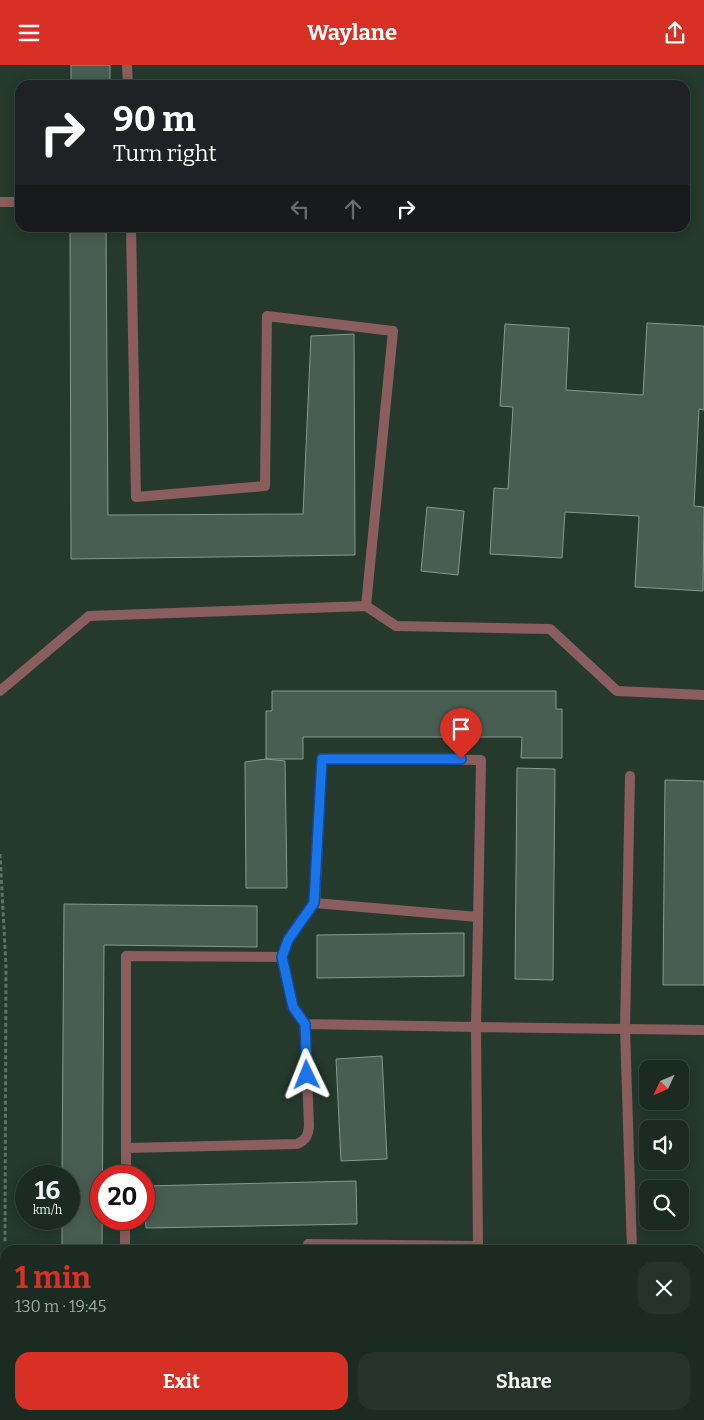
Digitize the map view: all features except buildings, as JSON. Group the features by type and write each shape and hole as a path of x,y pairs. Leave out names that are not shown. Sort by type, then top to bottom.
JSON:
{"street":[{"path":"127,65 128,80"},
{"path":"0,201 15,202"},
{"path":"131,232 136,497 265,486 267,316 393,331 366,606"},
{"path":"0,691 89,616 366,606 396,627 550,629 617,691 704,695"},
{"path":"126,1148 297,1145 303,1141 308,1134 309,1126 305,1024 293,1007 282,957 293,932 314,903 322,759 481,759 476,1027 478,1245"},
{"path":"630,776 625,1029 632,1245"},
{"path":"314,903 478,917"},
{"path":"126,1165 126,956 282,957"},
{"path":"305,1024 704,1030"},
{"path":"125,1230 125,1245"},
{"path":"308,1245 350,1245"}],"path":[{"path":"0,853 6,967 5,1245"}],"route":[{"path":"307,1075 305,1024 293,1007 282,957 288,940 298,923 314,903 322,759 461,759"}]}
